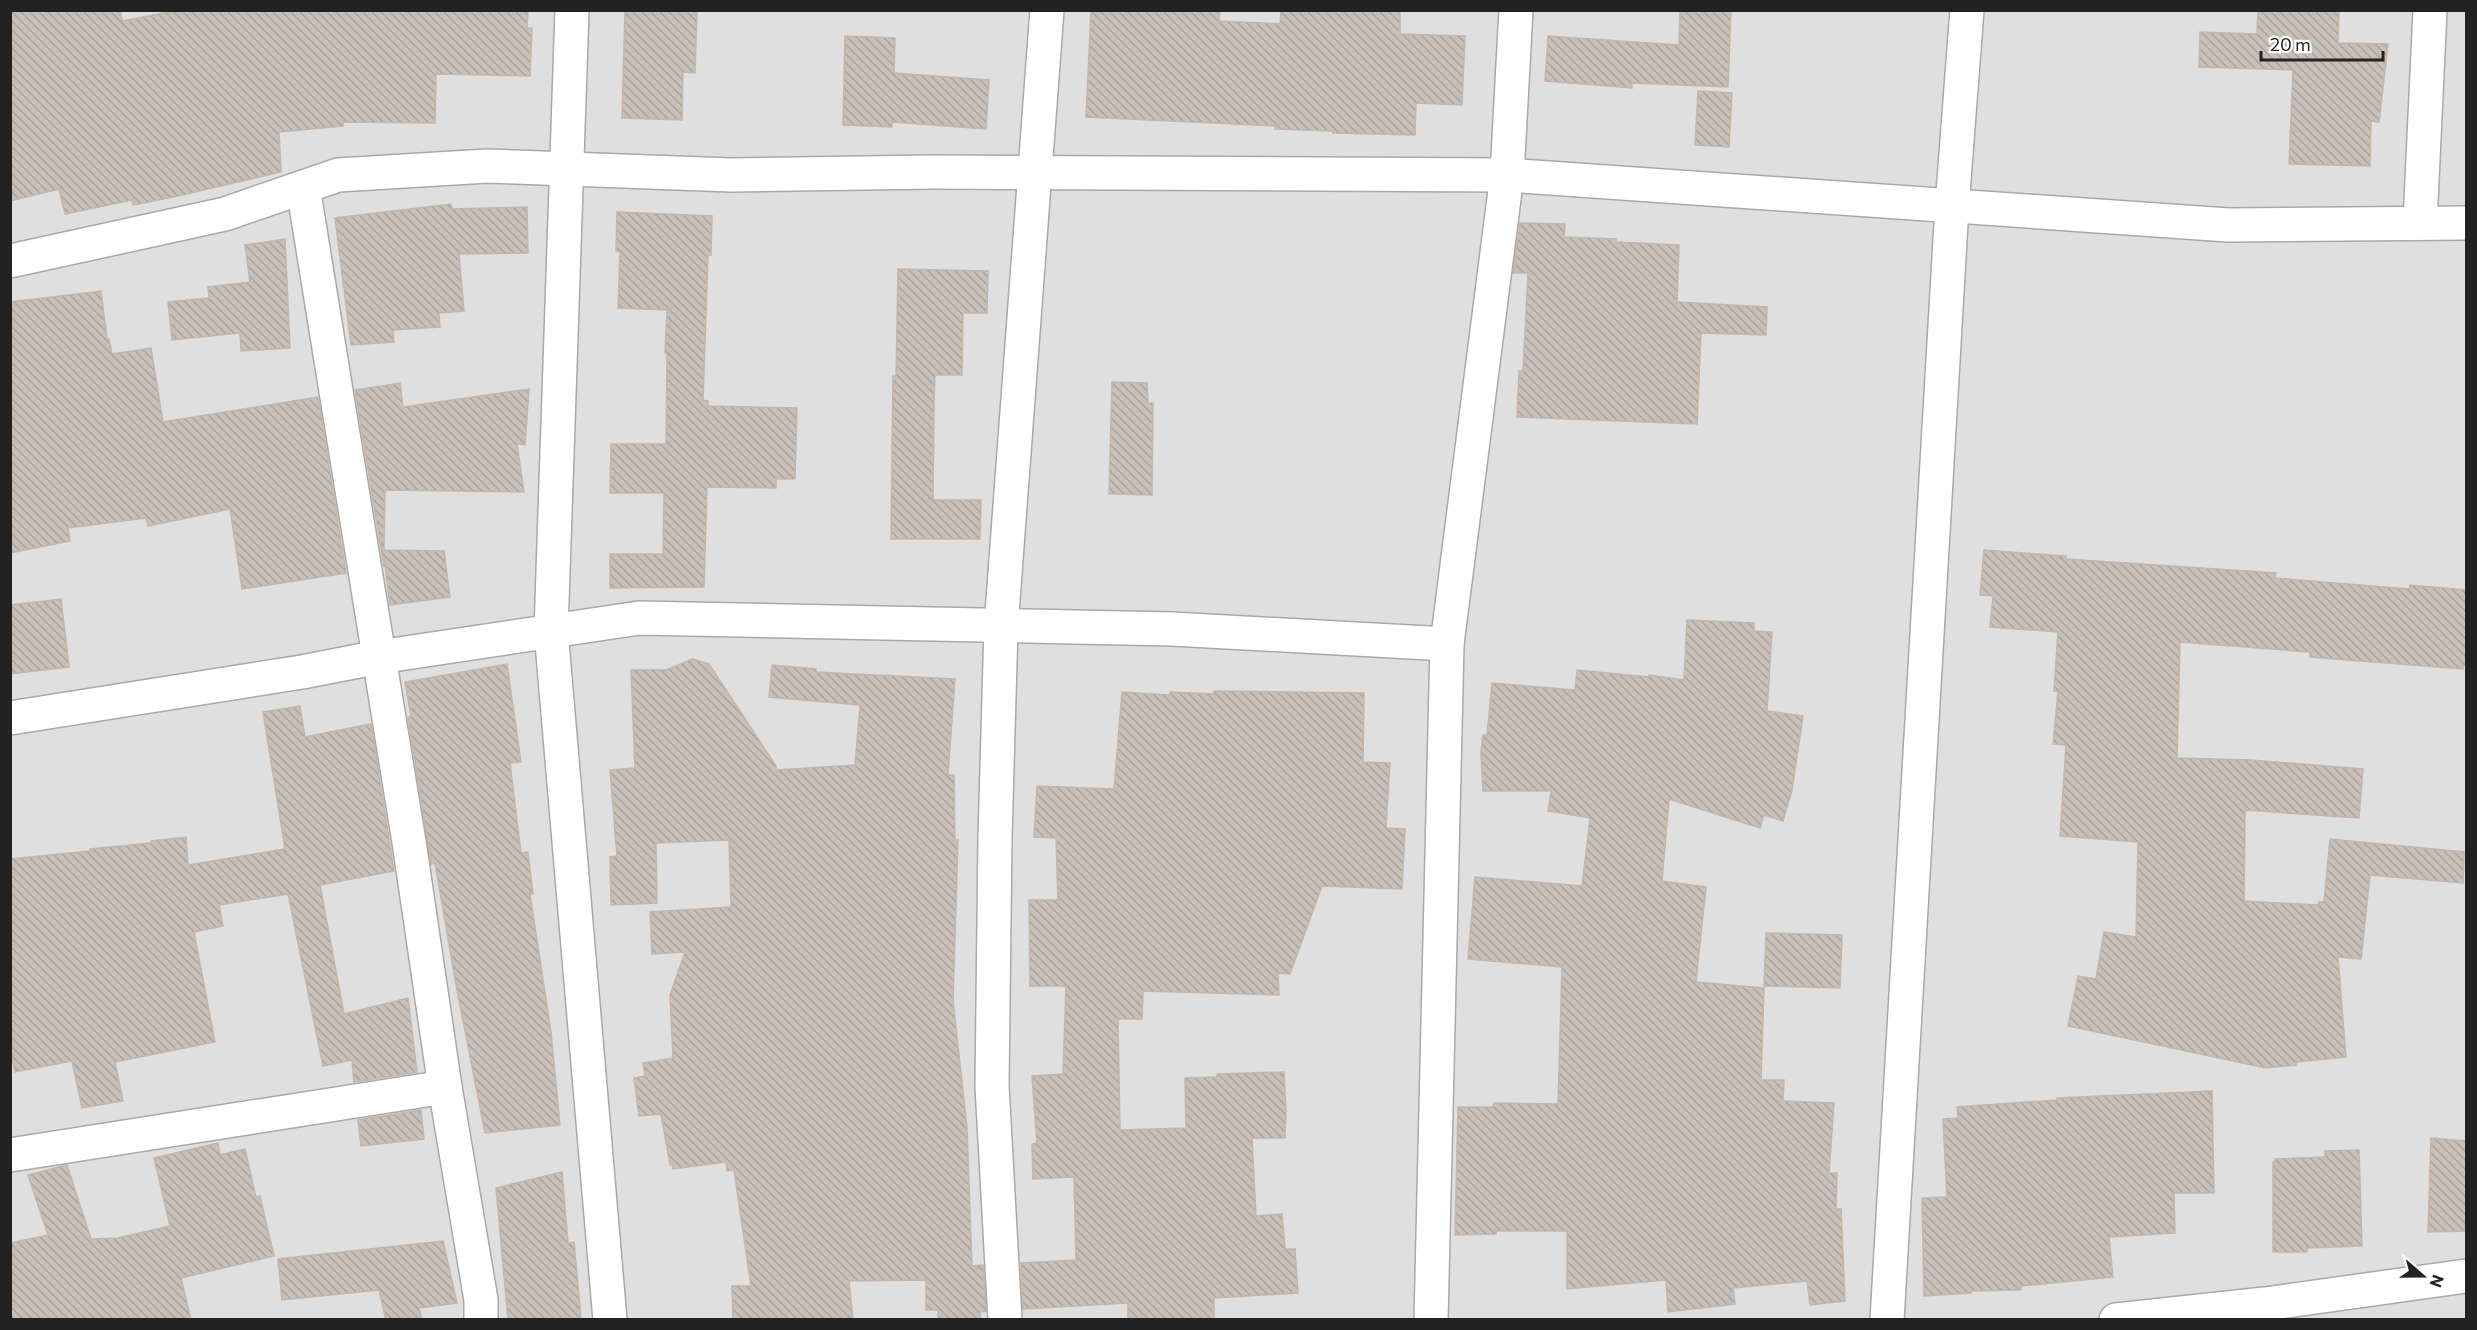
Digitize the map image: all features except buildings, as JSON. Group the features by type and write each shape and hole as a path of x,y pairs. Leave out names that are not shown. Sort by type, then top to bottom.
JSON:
{"street":[{"path":"572,10 551,631 610,1320"},
{"path":"1005,1320 992,1086 1000,627 1047,10"},
{"path":"1431,1320 1447,644 1507,175 1516,10"},
{"path":"1887,1320 1952,206 1967,10"},
{"path":"2420,223 2430,10"},
{"path":"10,261 225,214 338,175 487,166 731,175 1034,173 1507,175 2228,225 2466,223"},
{"path":"303,187 379,657 445,1087 481,1300 481,1320"},
{"path":"10,718 302,672 379,657 639,618 1173,629 1447,644"},
{"path":"10,1155 445,1087"},
{"path":"2116,1320 2265,1304 2466,1276"}],"shaded area":[{"path":"10,11 2466,11 2466,1319 11,1319"}]}
